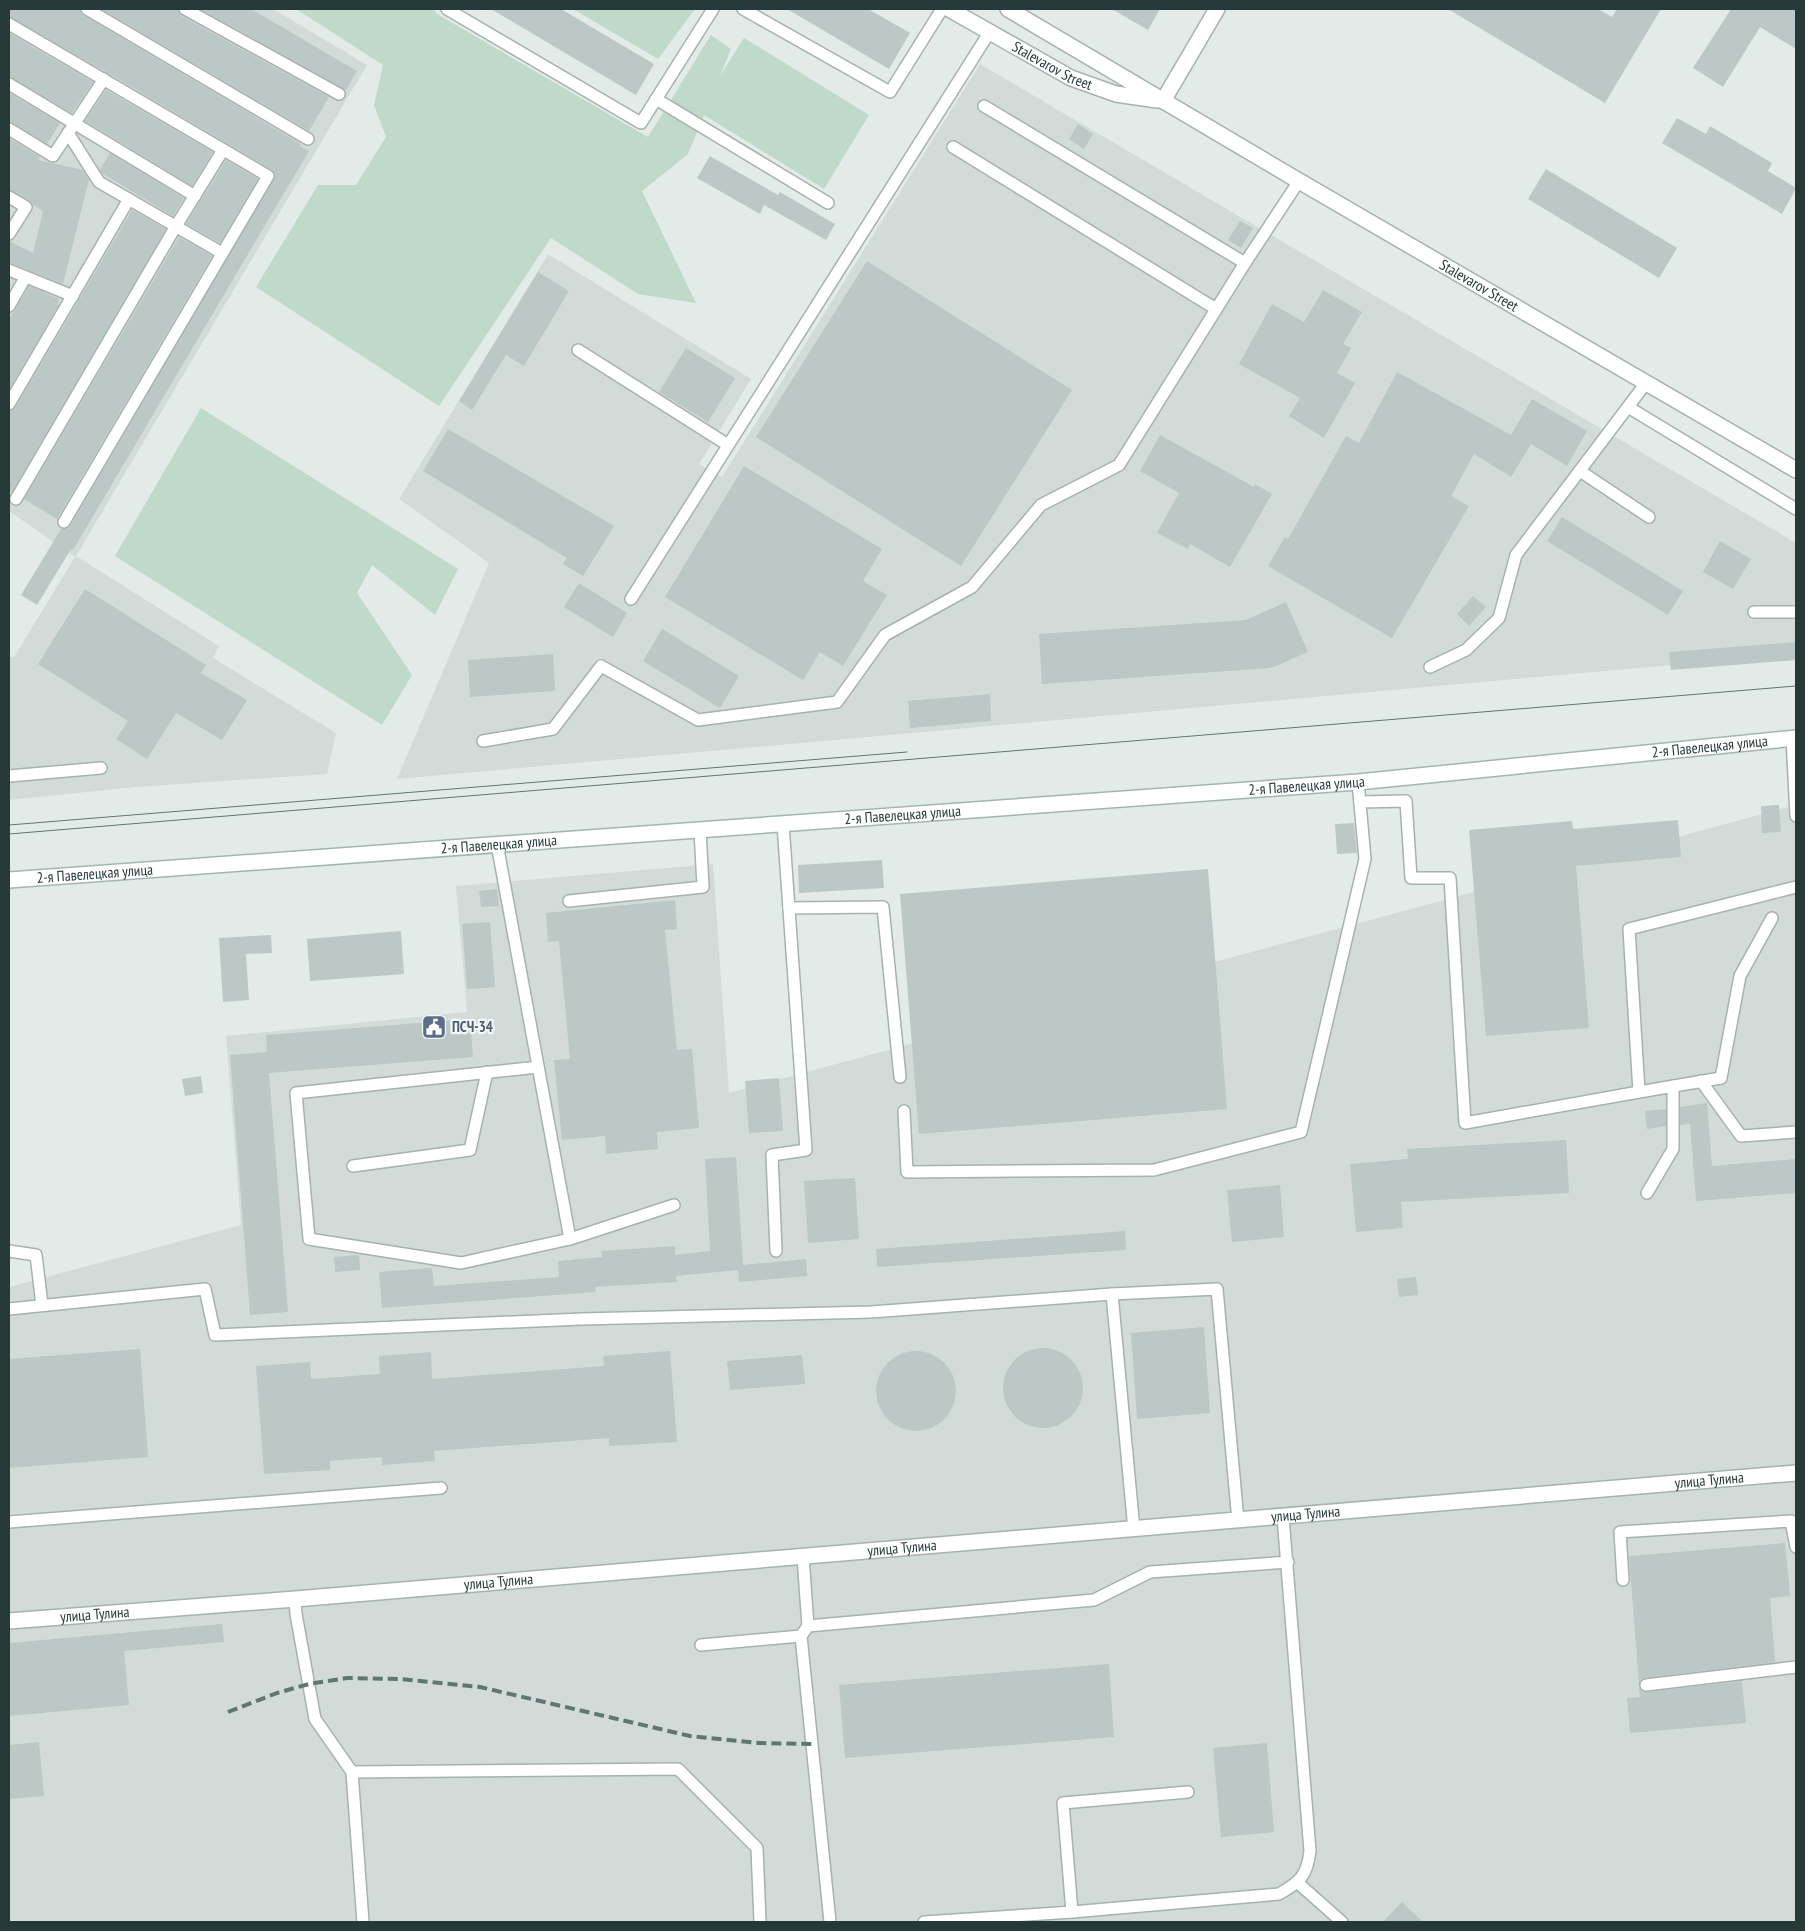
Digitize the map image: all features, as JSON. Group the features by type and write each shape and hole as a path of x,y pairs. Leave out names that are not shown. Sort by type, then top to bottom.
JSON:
{"street":[{"name":"Stalevarov Street","path":"949,9 1071,78 1116,94 1163,101"},
{"name":"Stalevarov Street","path":"1008,9 1299,181 1796,470"},
{"path":"1163,101 1217,9"},
{"name":"2-я Павелецкая улица","path":"9,880 1358,782 1794,738"},
{"name":"улица Тулина","path":"9,1621 1134,1530 1796,1473"}],"lane":[{"path":"87,9 308,140"},
{"path":"185,9 340,94"},
{"path":"447,9 641,122 713,9"},
{"path":"743,9 890,92 942,9"},
{"path":"9,24 268,176 64,522"},
{"path":"631,598 989,33"},
{"path":"9,129 53,156 104,79"},
{"path":"9,84 71,128 195,196"},
{"path":"656,99 828,203"},
{"path":"984,106 1244,263"},
{"path":"71,128 99,182 222,253"},
{"path":"953,147 1216,309"},
{"path":"16,499 176,226 224,150"},
{"path":"483,742 553,729 602,666 698,720 837,702 885,635 972,586 1042,505 1119,466 1244,263 1299,181"},
{"path":"9,197 26,207 9,234"},
{"path":"9,404 129,200"},
{"path":"9,270 73,296"},
{"path":"9,306 25,278"},
{"path":"578,350 728,445"},
{"path":"1430,667 1466,650 1499,618 1516,555 1646,383"},
{"path":"1628,407 1796,509"},
{"path":"1580,471 1649,517"},
{"path":"1754,612 1796,612"},
{"path":"1794,738 1796,816"},
{"path":"9,776 101,768"},
{"path":"904,1111 906,1172 1154,1170 1301,1132 1365,859 1358,782"},
{"path":"1360,802 1406,800 1411,878 1450,878 1465,1123 1721,1078 1740,976 1772,918"},
{"path":"776,1251 772,1155 806,1150 782,824"},
{"path":"569,900 703,887 700,830"},
{"path":"497,844 570,1239"},
{"path":"1639,1092 1629,929 1796,887"},
{"path":"789,908 883,908 900,1077"},
{"path":"538,1067 296,1093 309,1239 461,1263 570,1239 674,1205"},
{"path":"353,1166 470,1150 487,1072"},
{"path":"1701,1082 1741,1136 1796,1132"},
{"path":"1648,1193 1673,1149 1673,1086"},
{"path":"9,1251 36,1255 42,1305"},
{"path":"9,1308 205,1289 215,1335 581,1319 871,1312 1112,1294 1217,1289 1238,1521"},
{"path":"1112,1294 1134,1530"},
{"path":"9,1522 442,1488"},
{"path":"924,1922 1072,1912 1279,1894 1298,1883 1308,1868 1310,1852 1283,1517"},
{"path":"1623,1580 1620,1532 1791,1521 1796,1547"},
{"path":"803,1557 808,1626 801,1636 830,1922"},
{"path":"808,1626 1094,1600 1150,1572 1288,1562"},
{"path":"295,1599 315,1719 352,1772 363,1922"},
{"path":"702,1646 801,1636"},
{"path":"1646,1685 1796,1667"},
{"path":"352,1772 678,1769 757,1848 760,1922"},
{"path":"1072,1912 1063,1803 1188,1792"},
{"path":"1298,1883 1342,1922"}],"shaded area":[{"path":"9,9 273,9 367,65 76,556 219,646 213,658 336,733 327,774 135,787 9,800 9,657 14,657 75,557 9,511"},
{"path":"980,64 1796,543 1796,654 397,779 489,563 399,499 548,254 751,379 699,464 722,477"},
{"path":"1796,805 1796,1922 9,1922 9,1287 241,1225 226,1036 467,1012 456,886 713,864 729,1093"}],"green space":[{"path":"296,9 434,9 437,14 648,137 711,35 731,49 720,76 744,38 869,115 824,189 704,115 688,154 642,191 696,303 638,294 551,238 439,406 256,287 318,185 356,185 386,137 374,105 383,65"},
{"path":"573,9 695,9 658,59"},
{"path":"201,408 458,569 435,615 372,565 357,593 412,675 382,725 115,556"}],"building":[{"path":"9,9 80,9 83,15 301,144 300,146 309,151 73,550 71,549 37,605 21,595 61,529 67,529 70,526 275,176 272,170 9,17"},
{"path":"101,9 178,9 181,16 329,97 309,131"},
{"path":"200,9 251,9 357,71 346,90"},
{"path":"491,9 561,9 654,64 636,95"},
{"path":"787,9 868,9 910,33 889,69"},
{"path":"1112,9 1160,9 1148,30"},
{"path":"1448,9 1598,9 1612,17 1617,9 1661,9 1605,103"},
{"path":"1731,9 1796,9 1796,49 1760,27 1723,87 1693,68"},
{"path":"9,33 93,82 72,113 9,77"},
{"path":"106,90 213,152 192,186 85,121"},
{"path":"9,93 60,123 47,144 9,122"},
{"path":"1677,118 1706,134 1710,126 1772,163 1768,171 1796,188 1782,214 1662,143"},
{"path":"1078,124 1093,134 1084,149 1069,139"},
{"path":"9,138 40,157 38,160 83,170 89,179 63,284 9,262 9,241 33,253 43,211 30,201 9,190"},
{"path":"110,153 184,198 173,216 103,174 100,170"},
{"path":"710,156 778,195 780,192 835,224 826,240 764,205 760,214 697,178"},
{"path":"226,160 258,179 220,243 186,224"},
{"path":"1546,169 1677,248 1659,278 1528,199"},
{"path":"132,210 166,229 12,492 9,490 9,411 15,408"},
{"path":"1240,221 1253,228 1241,248 1228,240"},
{"path":"179,237 212,256 57,519 24,499"},
{"path":"867,261 1072,390 961,566 756,437"},
{"path":"538,272 569,291 524,366 506,355 472,410 459,401"},
{"path":"29,286 59,299 58,306 9,390 9,320"},
{"path":"1323,290 1362,312 1343,344 1351,348 1337,373 1355,383 1324,438 1289,416 1300,398 1239,364 1272,304 1304,322"},
{"path":"686,348 735,378 708,422 659,392"},
{"path":"1397,372 1511,435 1532,399 1587,431 1567,466 1531,444 1511,477 1474,454 1451,496 1469,506 1392,638 1268,566 1285,537 1288,539 1346,436 1359,443"},
{"path":"448,429 614,526 583,576 563,564 567,558 423,471"},
{"path":"1160,435 1254,487 1255,484 1272,494 1230,567 1190,544 1188,549 1157,533 1179,493 1140,471"},
{"path":"744,466 882,549 863,581 887,595 843,666 820,652 803,680 665,597"},
{"path":"1562,517 1683,591 1668,615 1547,541"},
{"path":"1720,541 1751,559 1733,589 1703,572"},
{"path":"579,583 627,613 613,637 564,607"},
{"path":"85,589 206,665 201,673 247,700 222,740 176,713 147,759 116,739 128,721 38,664"},
{"path":"1473,596 1486,607 1469,626 1457,614"},
{"path":"1286,602 1308,652 1271,668 1042,684 1039,634 1246,620"},
{"path":"662,629 739,676 720,708 643,661"},
{"path":"1796,642 1796,660 1671,670 1669,652"},
{"path":"553,654 555,691 470,697 468,660"},
{"path":"990,694 991,721 910,728 908,701"},
{"path":"1779,805 1781,832 1762,833 1761,806"},
{"path":"1678,820 1681,857 1576,866 1589,1028 1486,1036 1469,830 1572,821 1573,829"},
{"path":"1354,823 1357,853 1337,854 1335,824"},
{"path":"882,860 884,888 799,893 798,865"},
{"path":"1208,869 1227,1109 919,1134 900,894"},
{"path":"497,889 499,906 481,907 479,891"},
{"path":"675,900 677,929 665,930 677,1050 692,1049 699,1128 657,1132 658,1149 606,1154 605,1136 562,1140 554,1060 570,1059 559,941 548,942 546,913"},
{"path":"490,922 495,987 467,989 462,924"},
{"path":"401,931 404,974 310,981 307,939"},
{"path":"271,935 272,953 246,954 249,1000 223,1002 219,938"},
{"path":"470,1019 473,1057 269,1073 288,1312 250,1315 230,1055 267,1052 266,1035"},
{"path":"201,1076 203,1093 185,1096 182,1079"},
{"path":"779,1078 783,1131 749,1133 745,1081"},
{"path":"1707,1103 1712,1166 1796,1159 1796,1193 1696,1201 1690,1124 1680,1125 1680,1107"},
{"path":"1666,1109 1666,1126 1647,1129 1645,1111"},
{"path":"1566,1140 1569,1193 1401,1202 1403,1228 1356,1232 1350,1164 1408,1159 1407,1149"},
{"path":"736,1157 743,1265 806,1259 807,1276 739,1282 738,1270 676,1276 677,1282 595,1287 596,1292 382,1308 379,1272 432,1268 434,1286 559,1277 558,1261 602,1257 602,1251 675,1246 675,1255 710,1251 705,1159"},
{"path":"855,1178 859,1239 808,1243 804,1181"},
{"path":"1280,1185 1284,1237 1232,1242 1227,1190"},
{"path":"1125,1231 1126,1250 877,1267 876,1249"},
{"path":"359,1255 360,1270 335,1272 334,1257"},
{"path":"1416,1277 1418,1295 1399,1297 1397,1279"},
{"path":"1204,1327 1210,1413 1137,1419 1131,1333"},
{"path":"1043,1348 1058,1351 1071,1360 1080,1373 1083,1388 1080,1403 1071,1416 1058,1425 1043,1428 1028,1425 1015,1416 1006,1403 1003,1388 1006,1373 1015,1360 1028,1351"},
{"path":"140,1349 148,1457 9,1468 9,1359"},
{"path":"670,1351 677,1442 609,1446 609,1438 434,1451 435,1461 382,1465 382,1457 330,1461 330,1470 264,1474 256,1366 310,1362 311,1379 380,1374 379,1356 431,1352 432,1379 604,1366 603,1356"},
{"path":"916,1351 931,1354 944,1363 953,1376 956,1391 953,1406 944,1419 931,1428 916,1431 901,1428 888,1419 879,1406 876,1391 879,1376 888,1363 901,1354"},
{"path":"802,1355 805,1384 730,1390 727,1361"},
{"path":"1785,1543 1790,1596 1770,1598 1775,1662 1645,1678 1641,1679 1639,1684 1629,1556"},
{"path":"222,1624 224,1642 124,1651 129,1705 9,1716 9,1643"},
{"path":"1109,1664 1114,1737 845,1758 839,1685"},
{"path":"1742,1681 1746,1723 1630,1733 1627,1698 1640,1697 1639,1687 1643,1692 1647,1692"},
{"path":"39,1742 44,1796 9,1799 9,1745"},
{"path":"1267,1743 1274,1832 1221,1837 1213,1748"},
{"path":"1402,1902 1423,1922 1383,1922"}],"tram line":[{"path":"9,834 1796,686"},
{"path":"9,825 907,752"}],"railway":[{"path":"228,1712 277,1693 309,1684 347,1678 400,1679 480,1687 690,1736 759,1743 812,1744"}],"place":[{"name":"ПСЧ-34","path":"434,1027"}]}
